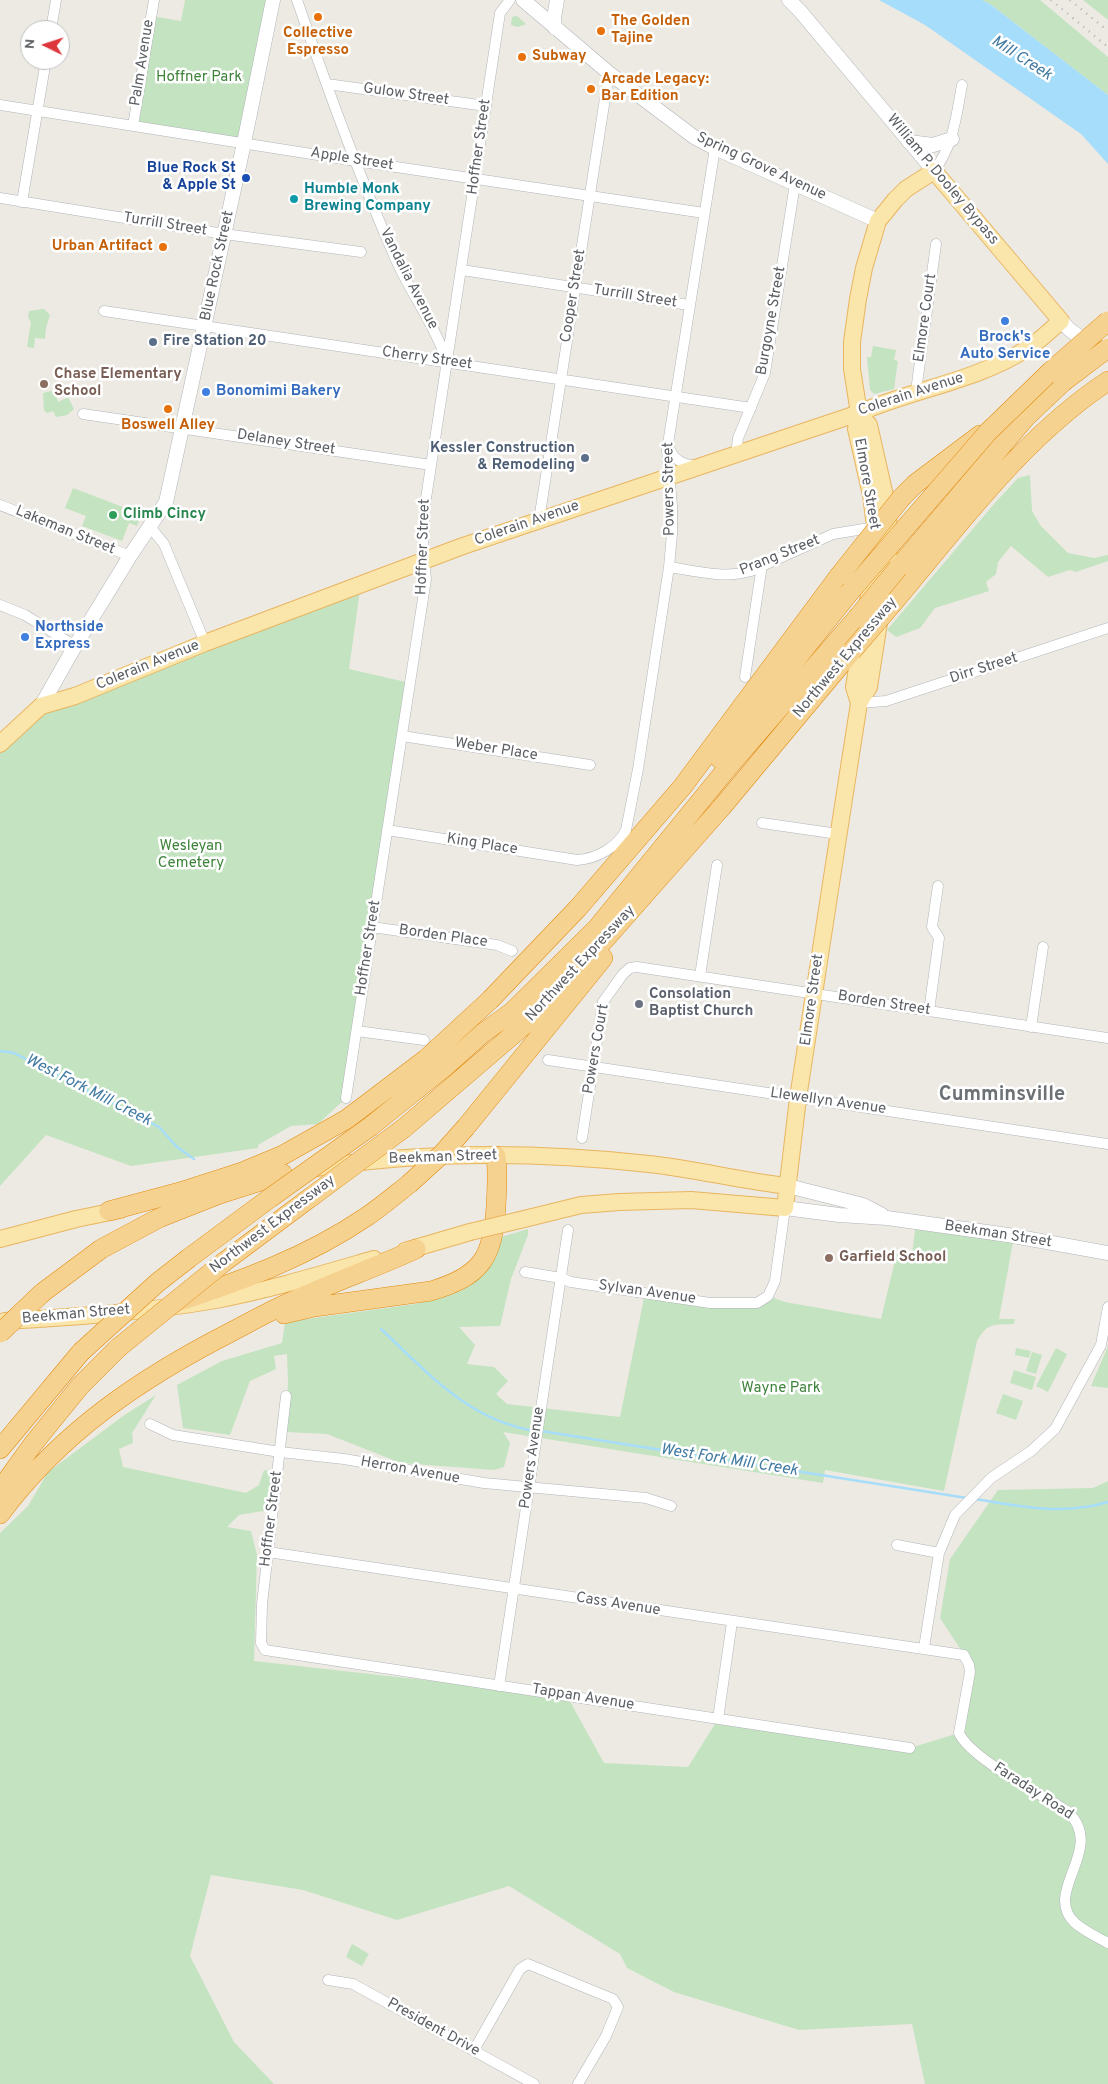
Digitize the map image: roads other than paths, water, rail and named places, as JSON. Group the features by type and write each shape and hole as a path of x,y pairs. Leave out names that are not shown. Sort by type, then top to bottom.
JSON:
{"highway":[{"path":"653,860 679,815 781,678 849,593 988,432 1051,371 1108,321"},
{"name":"Northwest Expressway","path":"0,1450 81,1352 157,1283 270,1198 371,1126 447,1065 483,1033 512,1012 597,928 729,766 857,618 1026,417 1063,382 1106,351"},
{"name":"Northwest Expressway","path":"0,1490 33,1444 80,1386 118,1348 224,1262 404,1128 530,1020 605,940 722,808 991,487 1031,444 1079,401 1108,381"},
{"path":"108,1211 180,1192 242,1172 283,1155 346,1118 429,1046 490,1000 578,908 684,786 839,576 902,496 915,484 1037,392 1063,382"},
{"path":"728,726 830,618"},
{"path":"163,1307 242,1281 314,1248 366,1217 409,1184 442,1154 466,1127 575,994 722,808"},
{"path":"236,1330 314,1307 415,1295 458,1282 476,1269 493,1240 497,1191 496,1156"},
{"path":"0,1333 42,1294 101,1249 159,1218 220,1194 283,1174"},
{"path":"0,1514 19,1488 70,1437 110,1404 172,1363 236,1330 258,1316 387,1263 416,1249"}],"main road":[{"name":"Blue Rock Street","path":"41,706 130,556 151,528 166,502 273,0"},
{"name":"Spring Grove Avenue","path":"519,0 525,13 539,23 555,28"},
{"name":"Spring Grove Avenue","path":"523,0 609,73 694,137 878,221"},
{"path":"555,28 554,18 557,0"},
{"name":"William P. Dooley Bypass","path":"789,0 1061,321 1070,330 1106,351"},
{"path":"909,142 933,145 952,139"},
{"name":"Elmore Street","path":"785,1208 798,1098 859,703 854,687 873,566 882,527 870,495 856,428 859,413 852,369 852,342 864,268 878,221 906,189 934,171"},
{"name":"Colerain Avenue","path":"0,744 41,706 75,696 205,643 424,560 916,392 978,373 996,366 1029,348 1061,321"},
{"name":"Beekman Street","path":"0,1239 108,1211 132,1209 233,1183 334,1165 384,1159 496,1156 581,1158 649,1164 788,1186 864,1205 887,1218"},
{"name":"Beekman Street","path":"0,1322 72,1317 217,1300 416,1249 470,1232 581,1205 619,1202 691,1200 887,1218 1008,1235 1108,1252"}],"street":[{"path":"53,20 56,0"},
{"name":"Palm Avenue","path":"133,126 154,0"},
{"name":"Vandalia Avenue","path":"297,0 356,162 393,255 440,342 447,362"},
{"name":"Hoffner Street","path":"346,1098 426,579 423,526 430,465 462,270 500,13 510,0"},
{"path":"22,202 44,70"},
{"name":"Cooper Street","path":"539,520 609,73"},
{"name":"Gulow Street","path":"327,84 486,106"},
{"path":"934,171 948,150 952,139 962,85"},
{"name":"Apple Street","path":"0,105 356,162 704,213"},
{"name":"Powers Street","path":"577,860 587,859 609,848 623,837 638,769 669,566 672,527 667,456 668,441 715,148"},
{"name":"Burgoyne Street","path":"736,454 738,438 766,369 794,184"},
{"name":"Turrill Street","path":"0,198 224,234 361,252"},
{"name":"Elmore Court","path":"916,392 936,244"},
{"name":"Turrill Street","path":"462,270 689,305"},
{"name":"Cherry Street","path":"104,311 751,408"},
{"name":"Delaney Street","path":"83,414 430,465"},
{"path":"668,441 670,451 675,458 686,464 699,467"},
{"name":"Lakeman Street","path":"0,505 130,556"},
{"name":"Prang Street","path":"669,566 729,575 762,565 833,534 882,527"},
{"path":"151,528 164,544 205,643"},
{"path":"745,677 762,565"},
{"path":"0,605 26,615 75,646"},
{"name":"Dirr Street","path":"859,703 886,701 1108,628"},
{"name":"Weber Place","path":"402,736 590,765"},
{"path":"762,823 838,834"},
{"name":"King Place","path":"387,830 577,860"},
{"path":"700,976 716,865"},
{"path":"929,1010 940,938 932,927 938,886"},
{"name":"Borden Place","path":"372,927 497,945 512,951"},
{"path":"1031,1026 1042,947"},
{"name":"Borden Street","path":"630,968 700,976 1108,1038"},
{"name":"Powers Court","path":"582,1138 603,1002 623,974 630,968"},
{"path":"357,1031 429,1046"},
{"name":"Llewellyn Avenue","path":"548,1060 1108,1144"},
{"name":"Elmore Street","path":"768,1296 775,1281 785,1208"},
{"name":"Powers Avenue","path":"499,1686 568,1230"},
{"name":"Sylvan Avenue","path":"525,1272 560,1278 571,1282 718,1303 751,1304 768,1296"},
{"path":"924,1648 939,1554 948,1530 960,1509 991,1478 1047,1438 1062,1419 1101,1345 1108,1307"},
{"name":"Hoffner Street","path":"260,1643 262,1604 286,1396"},
{"name":"Herron Avenue","path":"150,1424 173,1435 280,1452 344,1459 484,1484 646,1498 671,1506"},
{"path":"897,1545 939,1554"},
{"name":"Cass Avenue","path":"268,1552 732,1622 924,1648 964,1655 967,1659"},
{"path":"718,1719 732,1622"},
{"name":"Tappan Avenue","path":"260,1643 264,1650 910,1748"},
{"name":"Faraday Road","path":"967,1659 970,1672 959,1733 962,1740 983,1759 1067,1811 1078,1822 1084,1837 1083,1853 1067,1892 1066,1908 1074,1922 1108,1943"},
{"path":"474,2050 520,1969 528,1964 613,1999 617,2004 618,2007 606,2036 578,2084"},
{"name":"President Drive","path":"328,1980 353,1984 534,2084"}],"water":[{"name":"Mill Creek","path":"879,0 982,0 990,4 1108,95 1108,164 1081,134 925,25"}],"waterway":[{"name":"West Fork Mill Creek","path":"0,1051 14,1053 159,1127 177,1147 194,1159"},
{"name":"West Fork Mill Creek","path":"381,1329 433,1378 469,1405 489,1417 535,1431"},
{"name":"West Fork Mill Creek","path":"541,1431 967,1498"},
{"name":"West Fork Mill Creek","path":"975,1499 1025,1507 1058,1509 1091,1506 1108,1502"}],"railway":[{"path":"1051,0 1108,47"},
{"path":"1070,0 1108,31"}],"place":[{"name":"Collective Espresso","path":"318,17"},
{"name":"The Golden Tajine","path":"601,31"},
{"name":"Subway","path":"522,57"},
{"name":"Arcade Legacy: Bar Edition","path":"591,89"},
{"name":"Blue Rock St & Apple St","path":"246,178"},
{"name":"Humble Monk Brewing Company","path":"294,199"},
{"name":"Urban Artifact","path":"163,247"},
{"name":"Brock's Auto Service","path":"1005,321"},
{"name":"Fire Station 20","path":"153,342"},
{"name":"Chase Elementary School","path":"44,384"},
{"name":"Bonomimi Bakery","path":"206,392"},
{"name":"Boswell Alley","path":"168,409"},
{"name":"Kessler Construction & Remodeling","path":"585,458"},
{"name":"Climb Cincy","path":"113,515"},
{"name":"Northside Express","path":"25,637"},
{"name":"Consolation Baptist Church","path":"639,1004"},
{"name":"Garfield School","path":"829,1258"}],"district":[{"name":"Cumminsville","path":"1002,1096"}],"park label":[{"name":"Hoffner Park","path":"199,78"},
{"name":"Wesleyan Cemetery","path":"191,856"},
{"name":"Wayne Park","path":"781,1389"}]}
